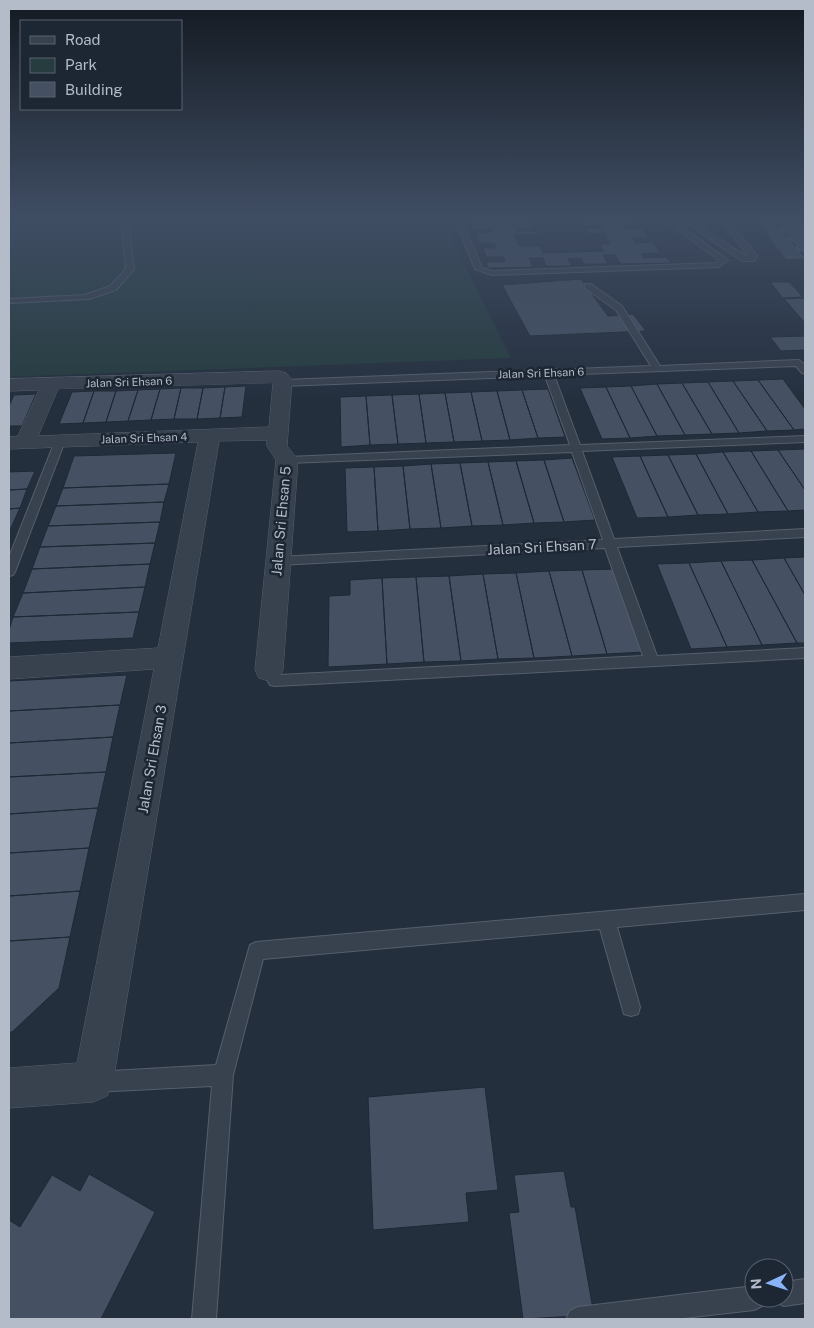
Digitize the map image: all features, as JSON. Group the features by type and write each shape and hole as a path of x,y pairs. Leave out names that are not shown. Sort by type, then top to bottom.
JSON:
{"street":[{"name":"Jalan Sri Ehsan 6","path":"9,385 281,380"},
{"name":"Jalan Sri Ehsan 5","path":"268,670 287,460 277,446 281,380"},
{"path":"17,443 51,384"},
{"name":"Jalan Sri Ehsan 4","path":"17,443 279,433"},
{"name":"Jalan Sri Ehsan 3","path":"93,1082 210,436"},
{"path":"9,668 171,658"},
{"path":"9,1088 93,1082"}],"lane":[{"path":"9,301 86,297 113,288 123,277"},
{"path":"588,286 619,308 658,369"},
{"name":"Jalan Sri Ehsan 6","path":"281,380 658,369 802,367"},
{"path":"549,373 652,662"},
{"path":"287,460 805,439"},
{"path":"9,572 60,441"},
{"name":"Jalan Sri Ehsan 7","path":"278,561 805,533"},
{"path":"268,670 275,681 805,653"},
{"path":"204,1319 223,1075 256,951 805,902"},
{"path":"606,920 631,1007"},
{"path":"93,1082 223,1075"},
{"path":"578,1319 744,1299"}],"green space":[{"path":"9,277 471,277 511,358 9,377"}],"building":[{"path":"581,279 608,316 633,314 646,331 530,336 502,285"},
{"path":"770,282 789,282 803,297 783,298"},
{"path":"805,298 805,323 784,299"},
{"path":"805,336 805,350 781,351 770,337"},
{"path":"783,379 805,409 805,429 794,430 758,380"},
{"path":"758,380 794,430 767,431 733,381"},
{"path":"733,381 767,431 739,433 708,382"},
{"path":"708,382 739,433 712,434 682,383"},
{"path":"682,383 712,434 685,435 657,384"},
{"path":"657,384 685,435 657,436 631,386"},
{"path":"246,386 242,417 220,418 225,387"},
{"path":"631,386 657,436 630,438 606,387"},
{"path":"225,387 220,418 197,419 203,388"},
{"path":"606,387 630,438 602,439 580,388"},
{"path":"181,388 203,388 197,419 174,419"},
{"path":"181,388 174,419 151,420 160,389"},
{"path":"160,389 151,420 128,421 138,390"},
{"path":"548,389 565,437 538,438 522,390"},
{"path":"138,390 128,421 106,422 116,391"},
{"path":"522,390 538,438 510,440 497,391"},
{"path":"94,391 83,423 59,424 72,392"},
{"path":"94,391 116,391 106,422 83,423"},
{"path":"497,391 510,440 482,441 471,392"},
{"path":"471,392 482,441 454,442 445,393"},
{"path":"445,393 454,442 426,443 419,394"},
{"path":"36,394 22,426 9,426 9,406 14,395"},
{"path":"419,394 426,443 398,444 392,395"},
{"path":"392,395 398,444 370,445 366,396"},
{"path":"366,396 370,445 341,447 340,397"},
{"path":"805,449 805,490 778,450"},
{"path":"778,450 805,490 805,510 788,511 751,451"},
{"path":"751,451 788,511 758,512 723,452"},
{"path":"723,452 758,512 728,514 696,454"},
{"path":"176,453 169,484 63,488 74,456"},
{"path":"696,454 728,514 698,515 668,455"},
{"path":"668,455 698,515 668,517 640,456"},
{"path":"640,456 668,517 637,518 612,457"},
{"path":"572,458 595,520 564,522 544,460"},
{"path":"544,460 564,522 534,523 516,461"},
{"path":"516,461 534,523 503,525 488,462"},
{"path":"488,462 503,525 472,526 460,463"},
{"path":"460,463 472,526 441,528 431,464"},
{"path":"431,464 441,528 410,529 403,466"},
{"path":"403,466 410,529 378,531 374,467"},
{"path":"374,467 378,531 347,532 345,468"},
{"path":"35,471 27,489 9,490 9,472"},
{"path":"169,484 164,502 56,506 63,488"},
{"path":"27,489 20,508 9,509 9,490"},
{"path":"164,502 160,522 48,526 56,506"},
{"path":"20,508 11,528 9,528 9,509"},
{"path":"160,522 155,543 40,547 48,526"},
{"path":"155,543 150,564 32,569 40,547"},
{"path":"805,557 805,595 784,558"},
{"path":"784,558 805,595 805,643 797,643 752,560"},
{"path":"752,560 797,643 762,645 721,561"},
{"path":"721,561 762,645 727,647 689,563"},
{"path":"689,563 727,647 691,649 657,564"},
{"path":"150,564 145,587 23,593 32,569"},
{"path":"615,569 644,652 607,654 582,570"},
{"path":"582,570 607,654 572,656 549,571"},
{"path":"549,571 572,656 534,658 516,573"},
{"path":"516,573 534,658 498,659 483,574"},
{"path":"483,574 498,659 461,661 449,576"},
{"path":"449,576 461,661 424,662 416,577"},
{"path":"416,577 424,662 387,664 382,578"},
{"path":"382,578 387,664 328,667 329,596 350,595 350,580"},
{"path":"145,587 139,612 13,617 23,593"},
{"path":"139,612 133,638 9,643 9,630 13,617"},
{"path":"127,675 120,705 9,711 9,681"},
{"path":"120,705 113,737 9,743 9,711"},
{"path":"113,737 106,772 9,777 9,743"},
{"path":"106,772 98,808 9,814 9,777"},
{"path":"98,808 89,848 9,853 9,814"},
{"path":"89,848 80,891 9,896 9,853"},
{"path":"80,891 70,937 9,941 9,896"},
{"path":"70,937 59,988 12,1032 9,1032 9,941"},
{"path":"485,1087 498,1190 466,1193 469,1222 373,1230 368,1097"},
{"path":"564,1171 571,1207 575,1207 594,1315 523,1319 509,1213 519,1212 514,1175"},
{"path":"89,1174 155,1212 101,1319 9,1319 9,1220 20,1227 52,1175 80,1191"}]}
